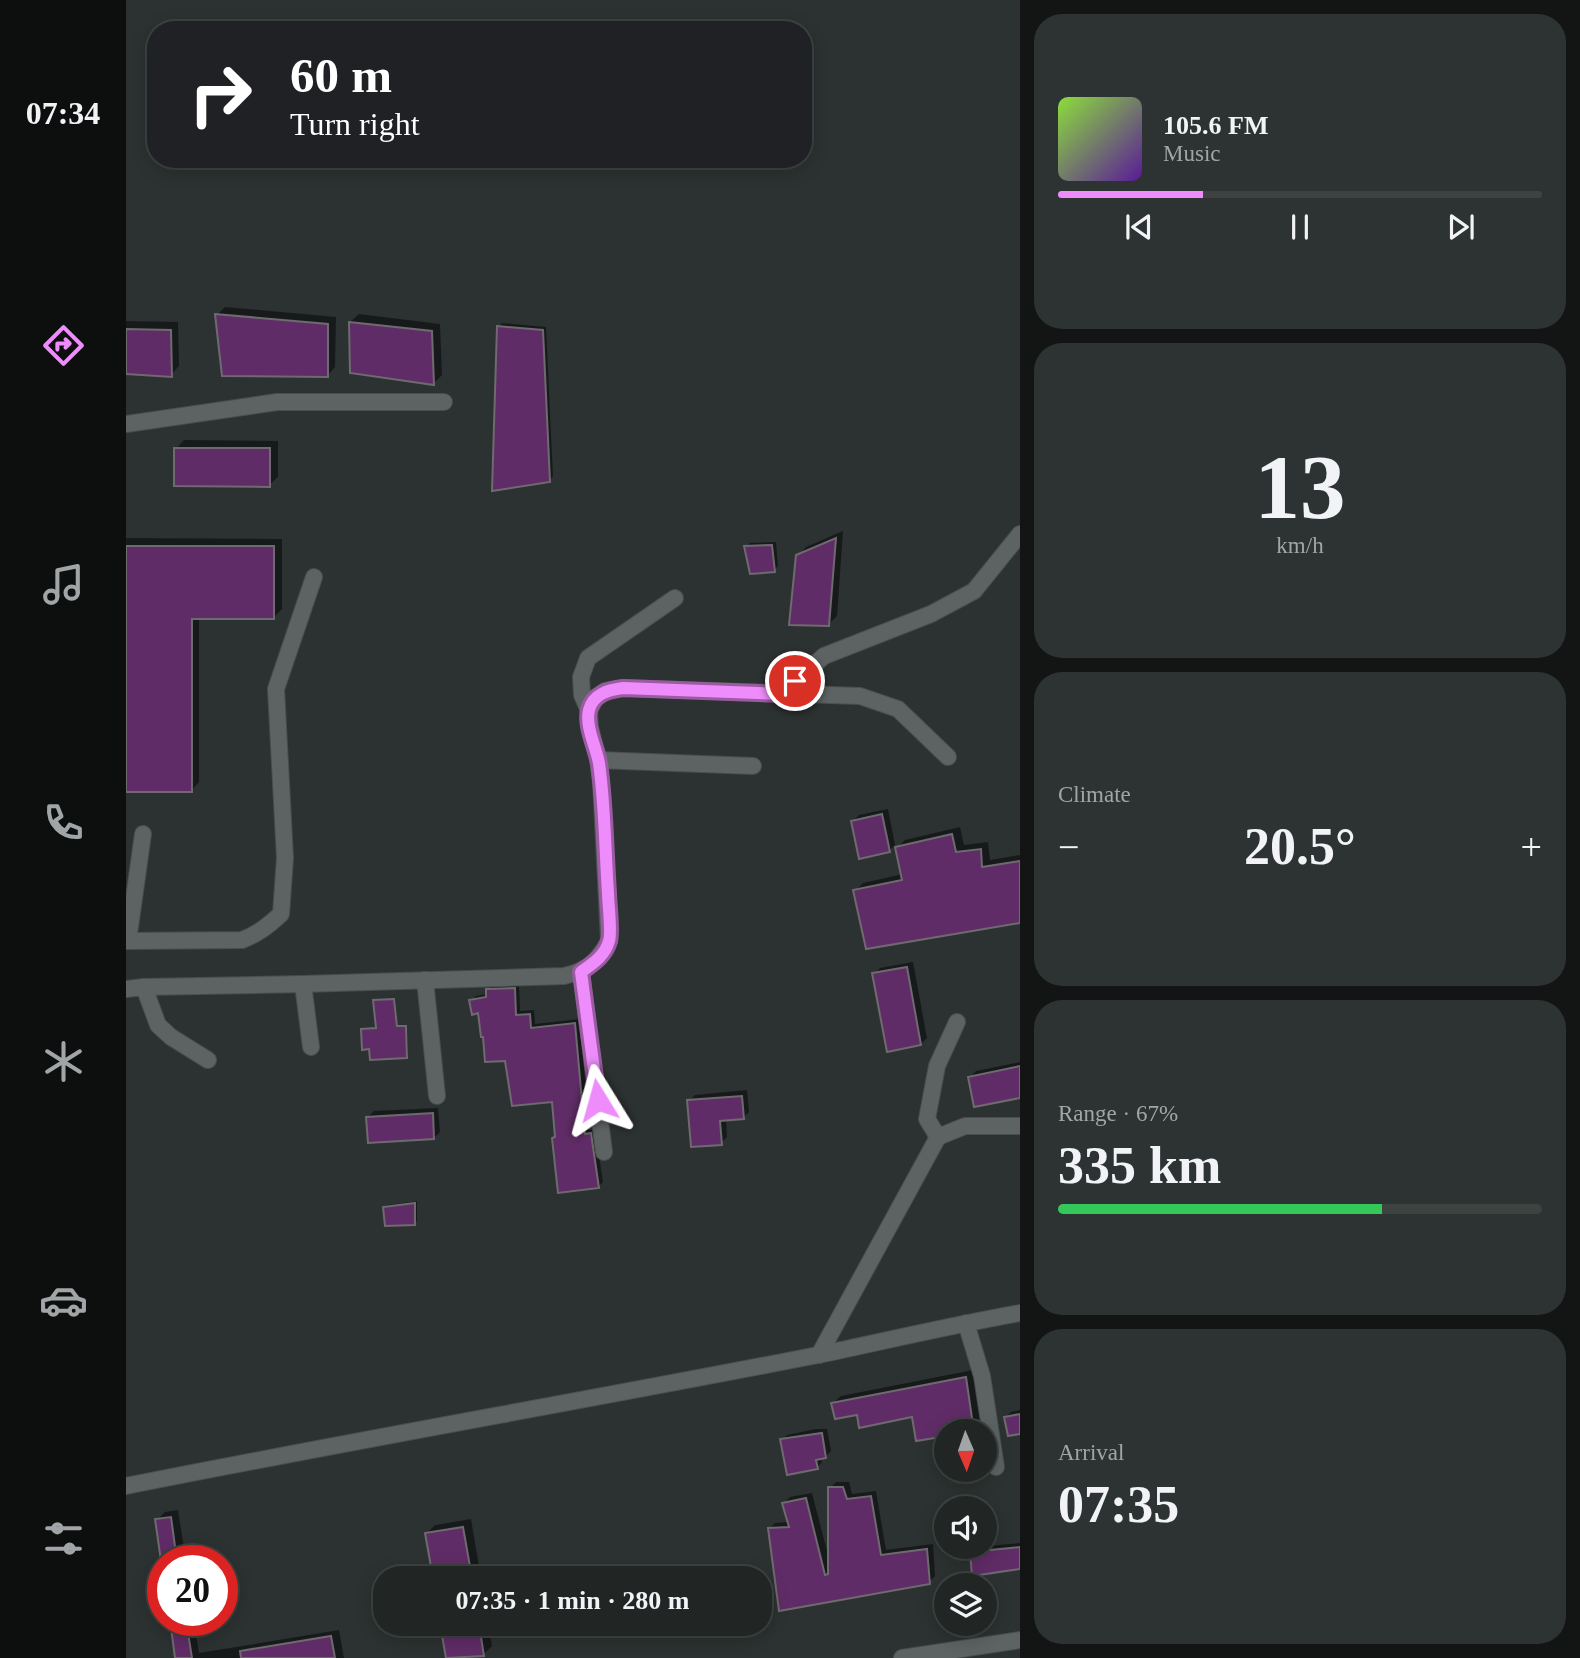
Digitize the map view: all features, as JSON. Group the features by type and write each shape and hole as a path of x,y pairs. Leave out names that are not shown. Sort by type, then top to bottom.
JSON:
{"lane":[{"path":"126,424 276,402 444,402"},
{"path":"781,694 824,656 931,614 974,591 1020,534"},
{"path":"144,834 127,941 242,940 270,925 281,914 285,858 276,689 314,577"},
{"path":"126,989 565,976 581,972 598,960 609,941 609,907 598,760 589,711 582,695 581,677 588,658 676,598"},
{"path":"589,711 595,699 605,691 623,688 860,696 898,709 948,757"},
{"path":"598,760 753,766"},
{"path":"581,972 604,1152"},
{"path":"425,980 437,1096"},
{"path":"303,984 311,1046"},
{"path":"144,987 158,1025 171,1037 208,1060"},
{"path":"938,1137 927,1119 932,1087 936,1066 957,1022"},
{"path":"819,1354 938,1137 965,1126 1020,1126"},
{"path":"126,1486 1020,1313"},
{"path":"966,1323 982,1376 989,1419"},
{"path":"902,1658 1020,1640"}],"building":[{"path":"215,314 328,324 328,377 222,376"},
{"path":"349,322 432,331 434,385 350,373"},
{"path":"497,326 543,330 550,482 492,491"},
{"path":"126,329 171,330 172,377 126,374"},
{"path":"174,448 270,448 270,487 174,486"},
{"path":"836,538 829,626 789,625 796,555"},
{"path":"772,545 775,572 750,574 744,546"},
{"path":"126,546 274,546 274,619 192,619 192,792 126,792"},
{"path":"882,814 890,852 859,859 851,821"},
{"path":"952,834 956,852 981,849 982,867 1020,861 1020,923 866,949 853,890 902,880 895,847"},
{"path":"907,967 921,1045 887,1052 872,973"},
{"path":"515,988 516,1015 530,1014 531,1028 575,1023 585,1134 591,1133 599,1188 558,1193 552,1138 555,1137 552,1102 512,1106 505,1061 485,1062 478,1013 472,1015 469,1000 486,997 486,989"},
{"path":"394,999 397,1026 406,1026 407,1058 370,1060 369,1049 362,1050 361,1029 376,1028 373,1000"},
{"path":"1020,1066 1020,1098 974,1107 968,1077"},
{"path":"742,1096 744,1119 720,1121 722,1145 691,1147 687,1100"},
{"path":"433,1113 434,1139 368,1143 366,1117"},
{"path":"415,1203 415,1225 385,1226 383,1207"},
{"path":"966,1377 972,1419 934,1419 934,1438 916,1441 912,1417 859,1428 857,1415 835,1419 831,1403"},
{"path":"1020,1414 1020,1434 1008,1436 1004,1417"},
{"path":"822,1433 826,1458 816,1460 818,1469 787,1475 780,1439"},
{"path":"828,1487 843,1487 847,1499 871,1496 881,1555 927,1549 930,1584 779,1611 768,1528 789,1527 782,1503 806,1498 825,1575 828,1574"},
{"path":"171,1517 175,1545 159,1545 155,1519"},
{"path":"463,1527 470,1566 431,1566 425,1533"},
{"path":"1020,1547 1020,1569 972,1573 971,1559 997,1559 997,1549"},
{"path":"172,1636 189,1636 192,1658 175,1658"},
{"path":"331,1636 335,1658 241,1658 240,1651"},
{"path":"442,1636 481,1636 484,1656 446,1658"}],"route":[{"path":"598,1100 581,972 598,960 609,941 609,907 601,782 589,711 595,699 605,691 623,688 781,694 795,681"}]}
